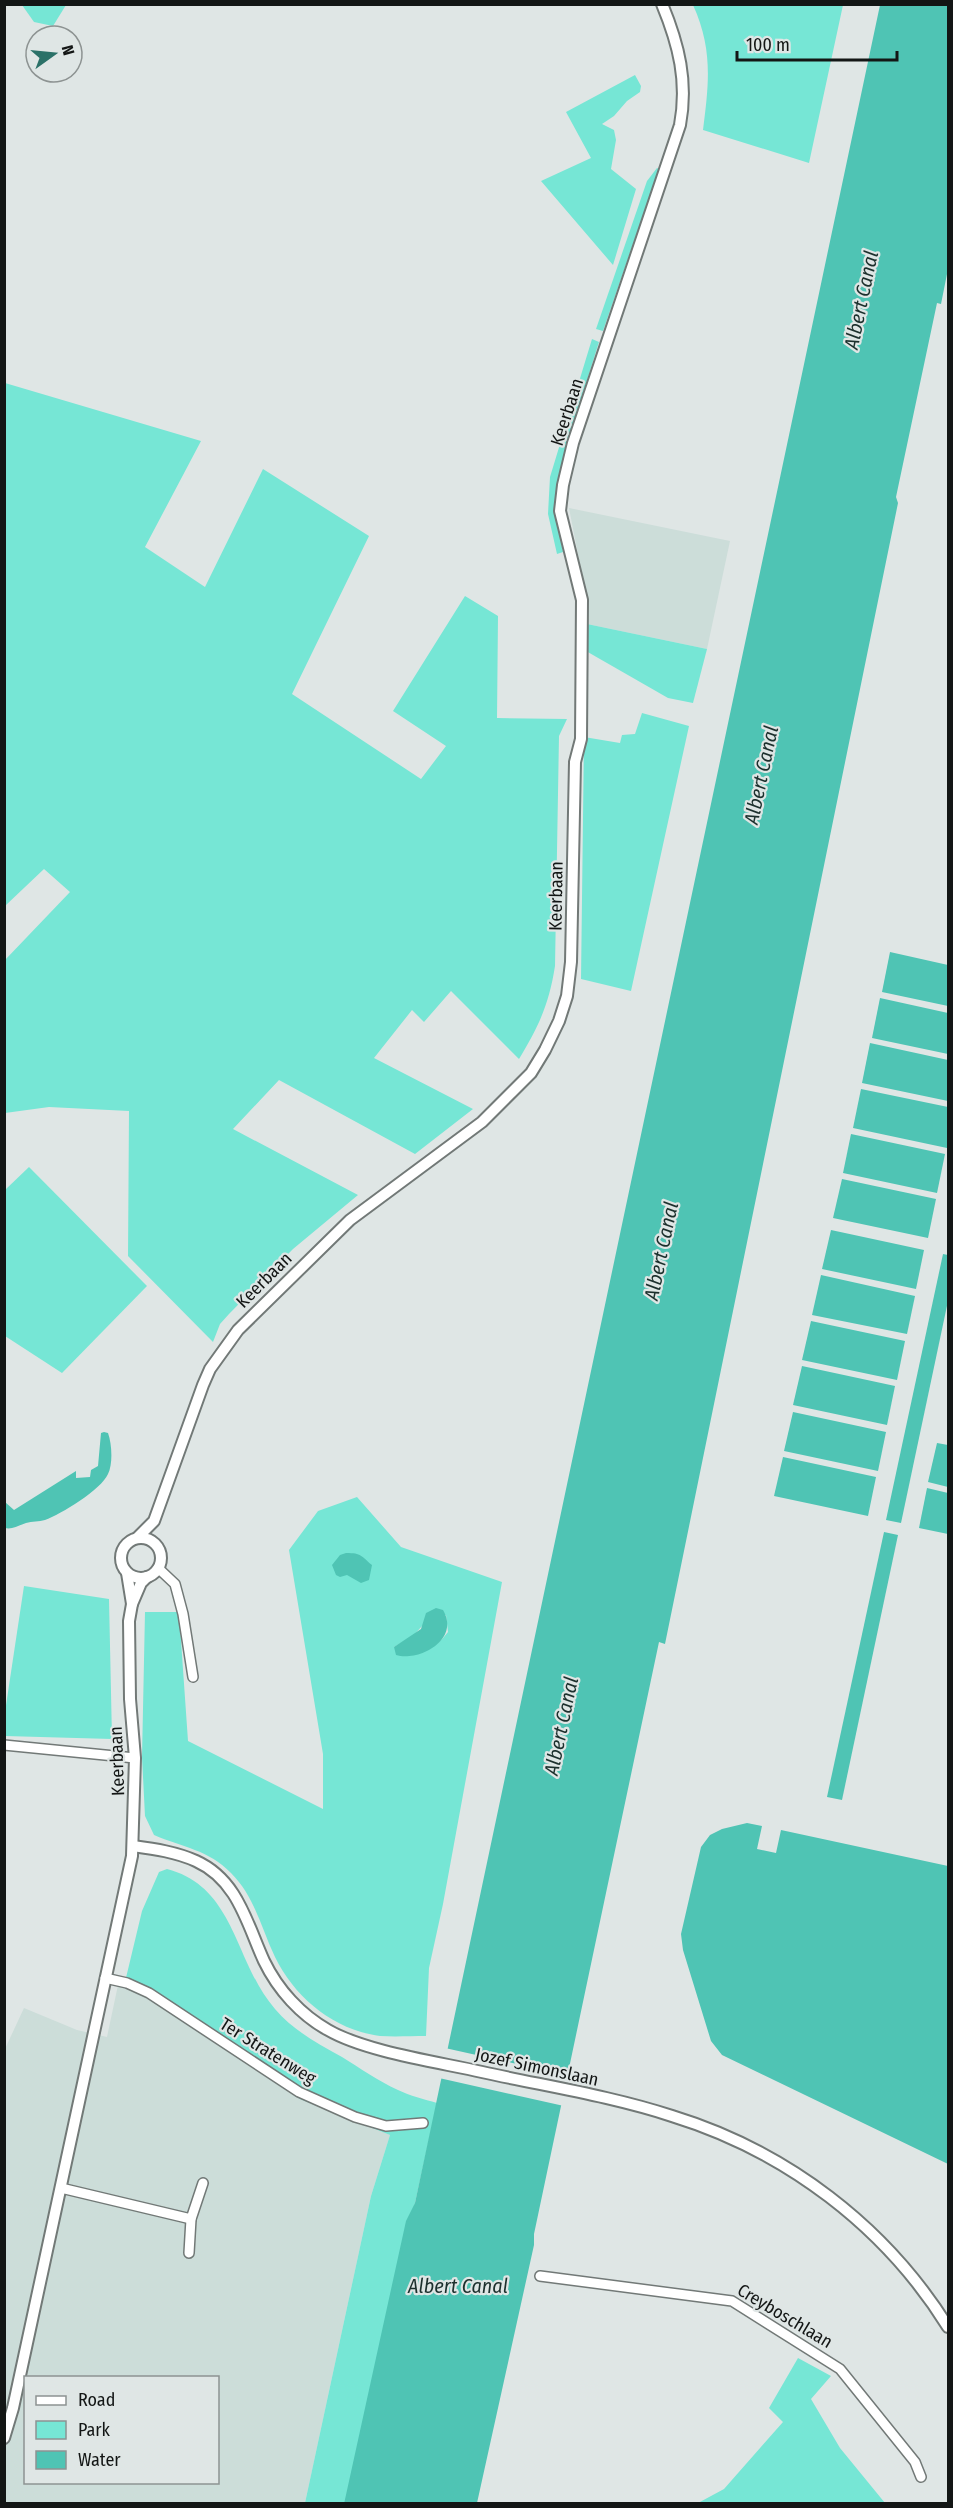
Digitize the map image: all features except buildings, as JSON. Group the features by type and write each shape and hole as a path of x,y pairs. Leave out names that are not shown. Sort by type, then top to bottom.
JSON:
{"street":[{"name":"Keerbaan","path":"132,1604 127,1573 121,1563 121,1552 127,1543 137,1538 154,1521 202,1385 210,1369 238,1330 350,1220 490,1114 531,1073 559,1021 567,996 571,962 575,762 580,739 582,600 560,511 563,485 573,443 678,133 683,101 682,67 677,44 662,4"},
{"name":"Keerbaan","path":"133,1846 135,1758 129,1621 132,1604 141,1583 158,1568 161,1561 154,1521"},
{"path":"137,1538 147,1539 158,1548"},
{"path":"158,1568 175,1584 183,1614 193,1677"},
{"path":"127,1573 136,1578 147,1577"},
{"path":"4,1745 135,1758"},
{"path":"4,2438 13,2408 61,2188 133,1846"},
{"name":"Jozef Simonslaan","path":"133,1846 173,1852 198,1862 223,1880 240,1902 275,1981 309,2018 348,2040 649,2109 693,2122 745,2144 793,2170 842,2207 884,2244 925,2292 948,2327"},
{"name":"Ter Stratenweg","path":"105,1977 150,1993 299,2092 355,2117 386,2126 423,2123"},
{"path":"189,2253 191,2219 203,2183"},
{"path":"61,2188 191,2219"},
{"name":"Creyboschlaan","path":"540,2276 732,2301 840,2369 915,2462 921,2477"}],"shaded area":[{"path":"569,508 730,541 707,649 587,624 584,585"},
{"path":"118,1985 139,1991 300,2099 390,2135 371,2196 305,2503 5,2504 4,2051 24,2008 77,2030 107,2037"}],"green space":[{"path":"22,5 66,5 54,24 34,22"},
{"path":"693,5 843,5 809,163 703,130 708,81 707,51"},
{"path":"635,75 641,86 640,92 602,124 614,130 616,140 611,169 636,189 613,265 541,181 591,158 566,112"},
{"path":"657,168 659,169 603,331 596,329 647,181"},
{"path":"592,339 599,342 564,454 556,488 555,512 563,552 557,554 548,514 550,477"},
{"path":"5,383 201,441 145,547 205,587 263,469 369,536 292,694 421,779 446,746 393,711 465,596 498,616 497,718 567,719 559,736 555,966 546,1003 538,1025 526,1047 519,1059 451,991 424,1022 412,1010 374,1058 473,1109 415,1154 279,1080 233,1129 358,1195 293,1249 220,1324 213,1342 128,1256 129,1111 49,1107 5,1113 5,960 70,892 44,869 5,906"},
{"path":"587,624 707,649 693,703 668,698 586,651"},
{"path":"642,713 689,726 631,991 581,979 584,737 620,743 622,735 635,734"},
{"path":"29,1167 147,1286 62,1373 5,1336 5,1190"},
{"path":"357,1497 401,1547 502,1582 443,1904 429,1968 426,2036 380,2036 363,2033 347,2027 318,2010 293,1986 283,1972 252,1902 231,1873 223,1865 204,1854 154,1835 145,1816 142,1757 145,1612 179,1612 188,1741 323,1809 323,1754 289,1550 318,1511","holes":["446,1615 448,1632 434,1646 419,1653 406,1656 394,1647 413,1636 423,1625"]},
{"path":"24,1586 109,1599 112,1739 5,1736 5,1712"},
{"path":"167,1869 190,1878 207,1892 221,1909 261,1990 290,2024 383,2083 407,2094 437,2103 349,2503 305,2503 371,2196 390,2135 300,2099 125,1982 142,1911 159,1872"},
{"path":"798,2358 831,2376 811,2399 840,2448 885,2503 698,2503 724,2489 783,2422 769,2408"}],"water":[{"name":"Albert Canal","path":"880,5 948,5 948,269 941,304 937,303 896,497 898,503 665,1644 659,1642 534,2234 534,2245 477,2503 344,2504 406,2221 415,2203"},
{"path":"890,952 948,965 948,1006 882,992"},
{"path":"880,998 948,1013 948,1054 872,1038"},
{"path":"870,1043 948,1060 948,1101 862,1083"},
{"path":"861,1089 948,1107 947,1148 853,1128"},
{"path":"851,1134 945,1154 937,1193 843,1173"},
{"path":"842,1179 936,1199 928,1238 833,1218"},
{"path":"831,1230 924,1250 916,1289 822,1269"},
{"path":"943,1254 948,1255 948,1301 901,1523 886,1520"},
{"path":"821,1275 915,1296 907,1334 812,1315"},
{"path":"811,1321 905,1341 897,1380 802,1360"},
{"path":"802,1366 895,1386 887,1425 793,1405"},
{"path":"793,1412 886,1432 878,1471 784,1451"},
{"path":"101,1433 108,1433 111,1465 108,1474 97,1487 80,1501 52,1517 43,1521 5,1528 5,1502 14,1510 76,1471 76,1478 90,1477 91,1470 98,1466"},
{"path":"937,1443 948,1445 948,1487 928,1482"},
{"path":"783,1457 876,1477 868,1516 774,1496"},
{"path":"927,1488 948,1493 948,1534 919,1528"},
{"path":"884,1532 898,1535 842,1800 827,1797"},
{"path":"358,1554 372,1565 369,1580 361,1583 347,1575 340,1577 336,1575 332,1565 340,1555"},
{"path":"436,1608 443,1610 447,1621 442,1640 425,1652 415,1655 396,1655 394,1647 421,1629 426,1613"},
{"path":"747,1823 762,1826 757,1849 776,1853 781,1830 948,1866 948,2164 722,2055 711,2041 683,1950 681,1934 701,1847 710,1835 722,1829"}],"pier":[{"path":"445,2048 570,2076 564,2106 439,2078"}]}
